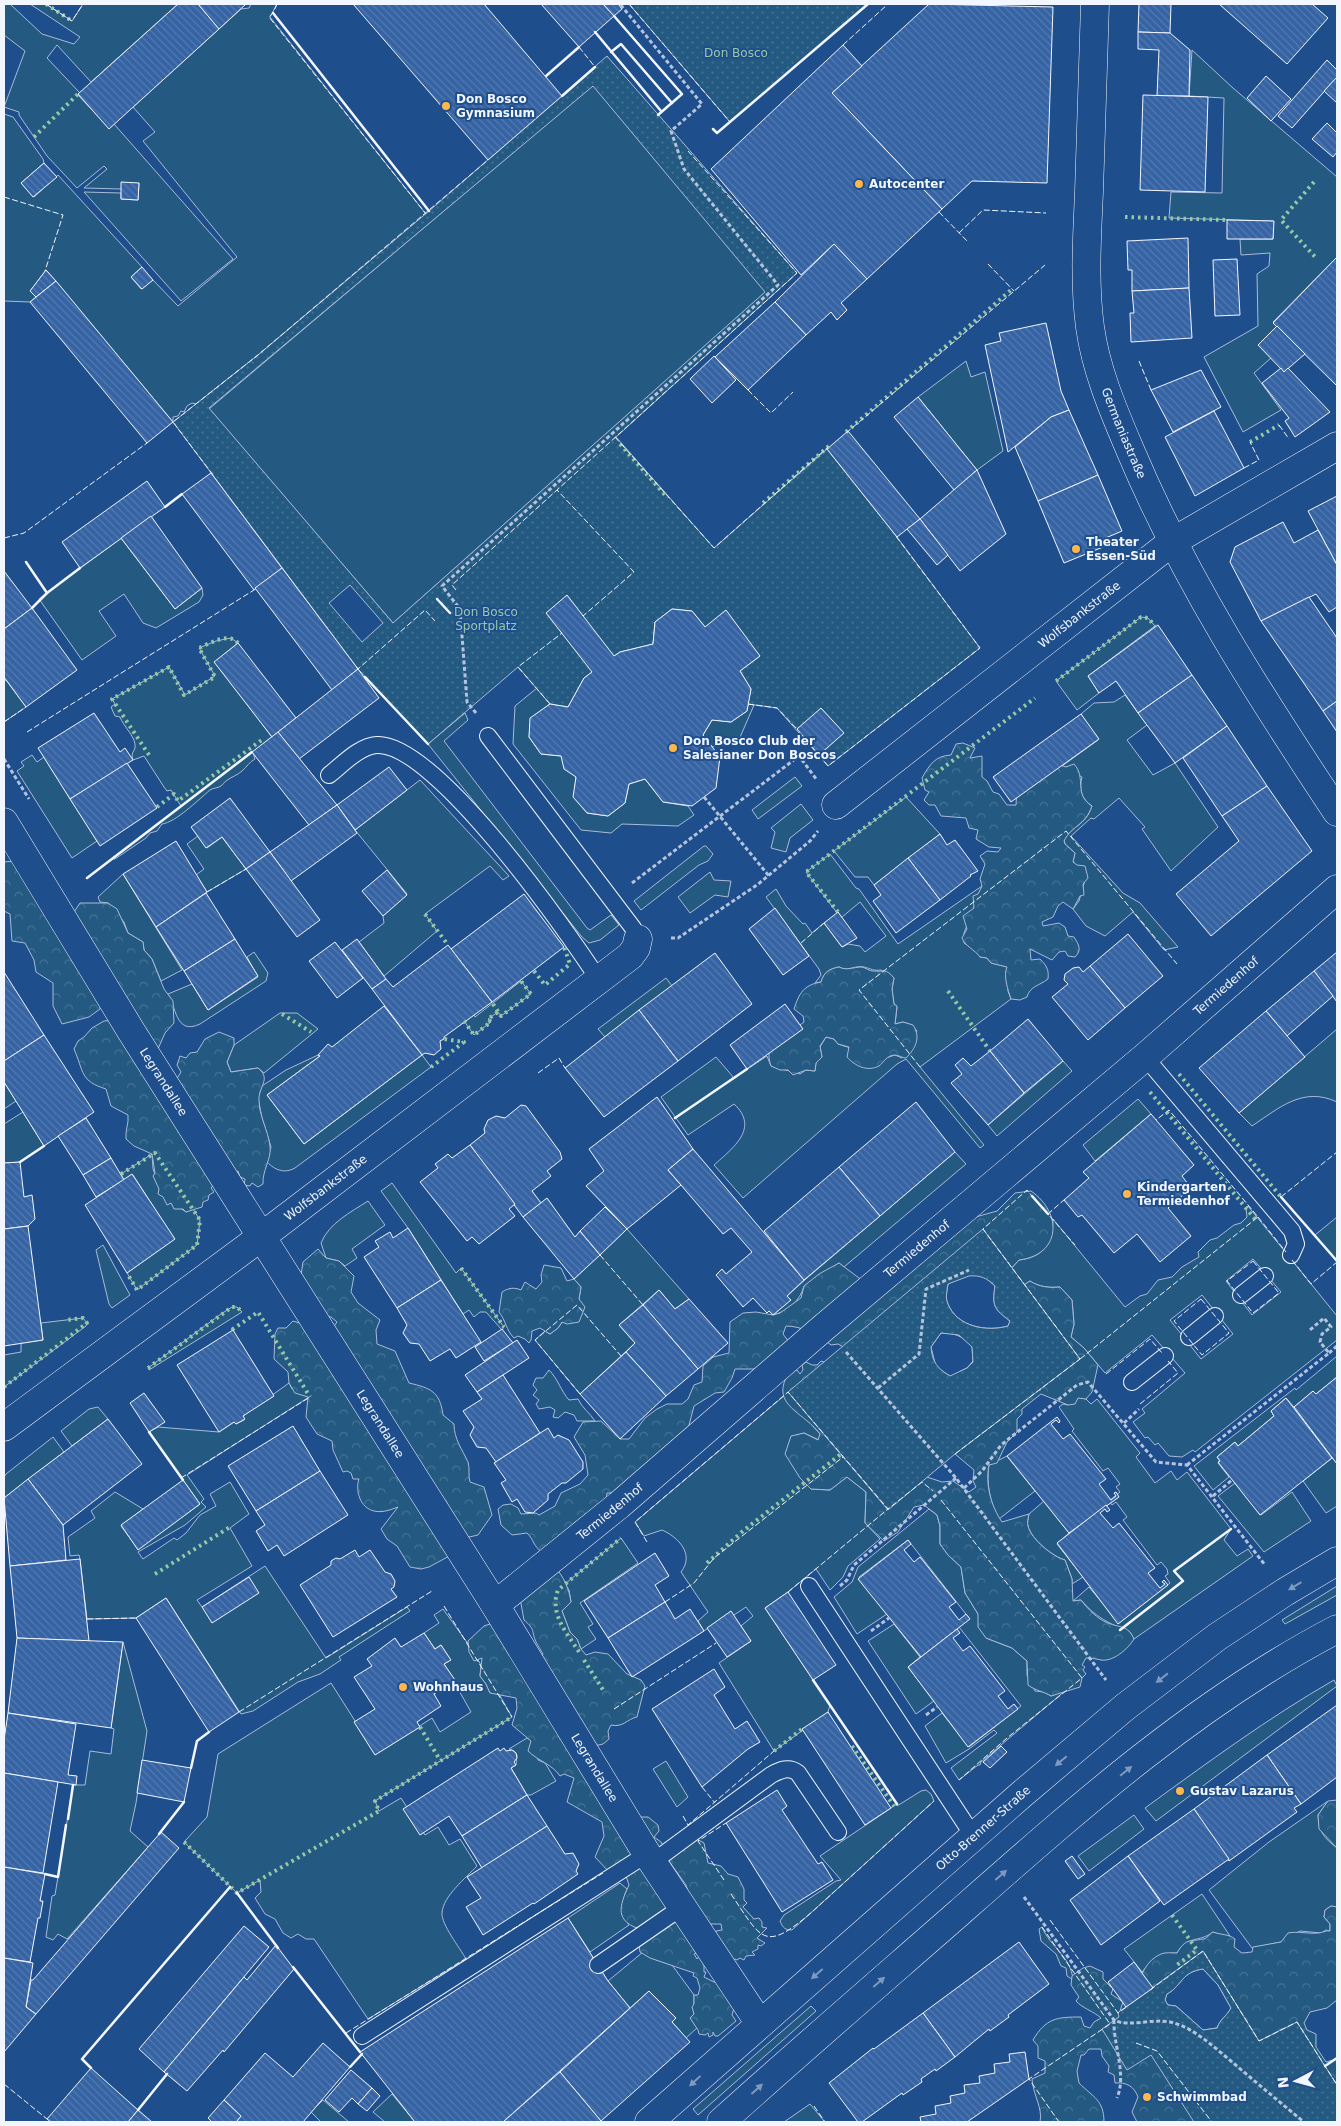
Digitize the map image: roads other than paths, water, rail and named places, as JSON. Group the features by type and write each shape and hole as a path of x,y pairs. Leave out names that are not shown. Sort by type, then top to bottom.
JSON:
{"street":[{"name":"Germaniastraße","path":"1095,4 1087,242 1087,302 1095,355 1108,400 1172,542 1237,658 1337,812"},
{"name":"Wolfsbankstraße","path":"836,805 1172,542 1337,446"},
{"name":"Legrandallee","path":"4,822 131,1031 495,1605 650,1858 760,2024"},
{"name":"Termiedenhof","path":"495,1605 619,1506 823,1328 1145,1057 1337,888"},
{"name":"Wolfsbankstraße","path":"4,1427 261,1237 599,980 630,956 636,948 638,939"},
{"name":"Otto-Brenner-Straße","path":"649,2122 974,1837 1126,1707 1190,1656 1285,1592 1337,1561"},
{"path":"721,2122 1005,1871 1143,1757 1204,1711 1257,1675 1337,1629"}],"lane":[{"path":"488,736 633,928 638,939"},
{"path":"329,775 364,749 375,745 391,748 421,764 462,804 503,850 578,948 599,980"},
{"path":"1145,1057 1292,1231 1296,1244 1291,1255"},
{"path":"1241,1295 1264,1276"},
{"path":"1189,1337 1215,1316"},
{"path":"1132,1382 1165,1356"},
{"path":"808,1586 974,1837"},
{"path":"362,2036 650,1858 771,1775 786,1769 798,1773 838,1832"},
{"path":"598,1966 682,1907"}],"place":[{"name":"Don Bosco Gymnasium","path":"446,106"},
{"name":"Autocenter","path":"859,184"},
{"name":"Theater Essen-Süd","path":"1076,549"},
{"name":"Don Bosco Club der Salesianer Don Boscos","path":"673,748"},
{"name":"Kindergarten Termiedenhof","path":"1127,1194"},
{"name":"Wohnhaus","path":"403,1687"},
{"name":"Gustav Lazarus","path":"1180,1791"},
{"name":"Schwimmbad","path":"1147,2097"}],"park label":[{"name":"Don Bosco","path":"736,53"},
{"name":"Don Bosco Sportplatz","path":"486,619"}]}
